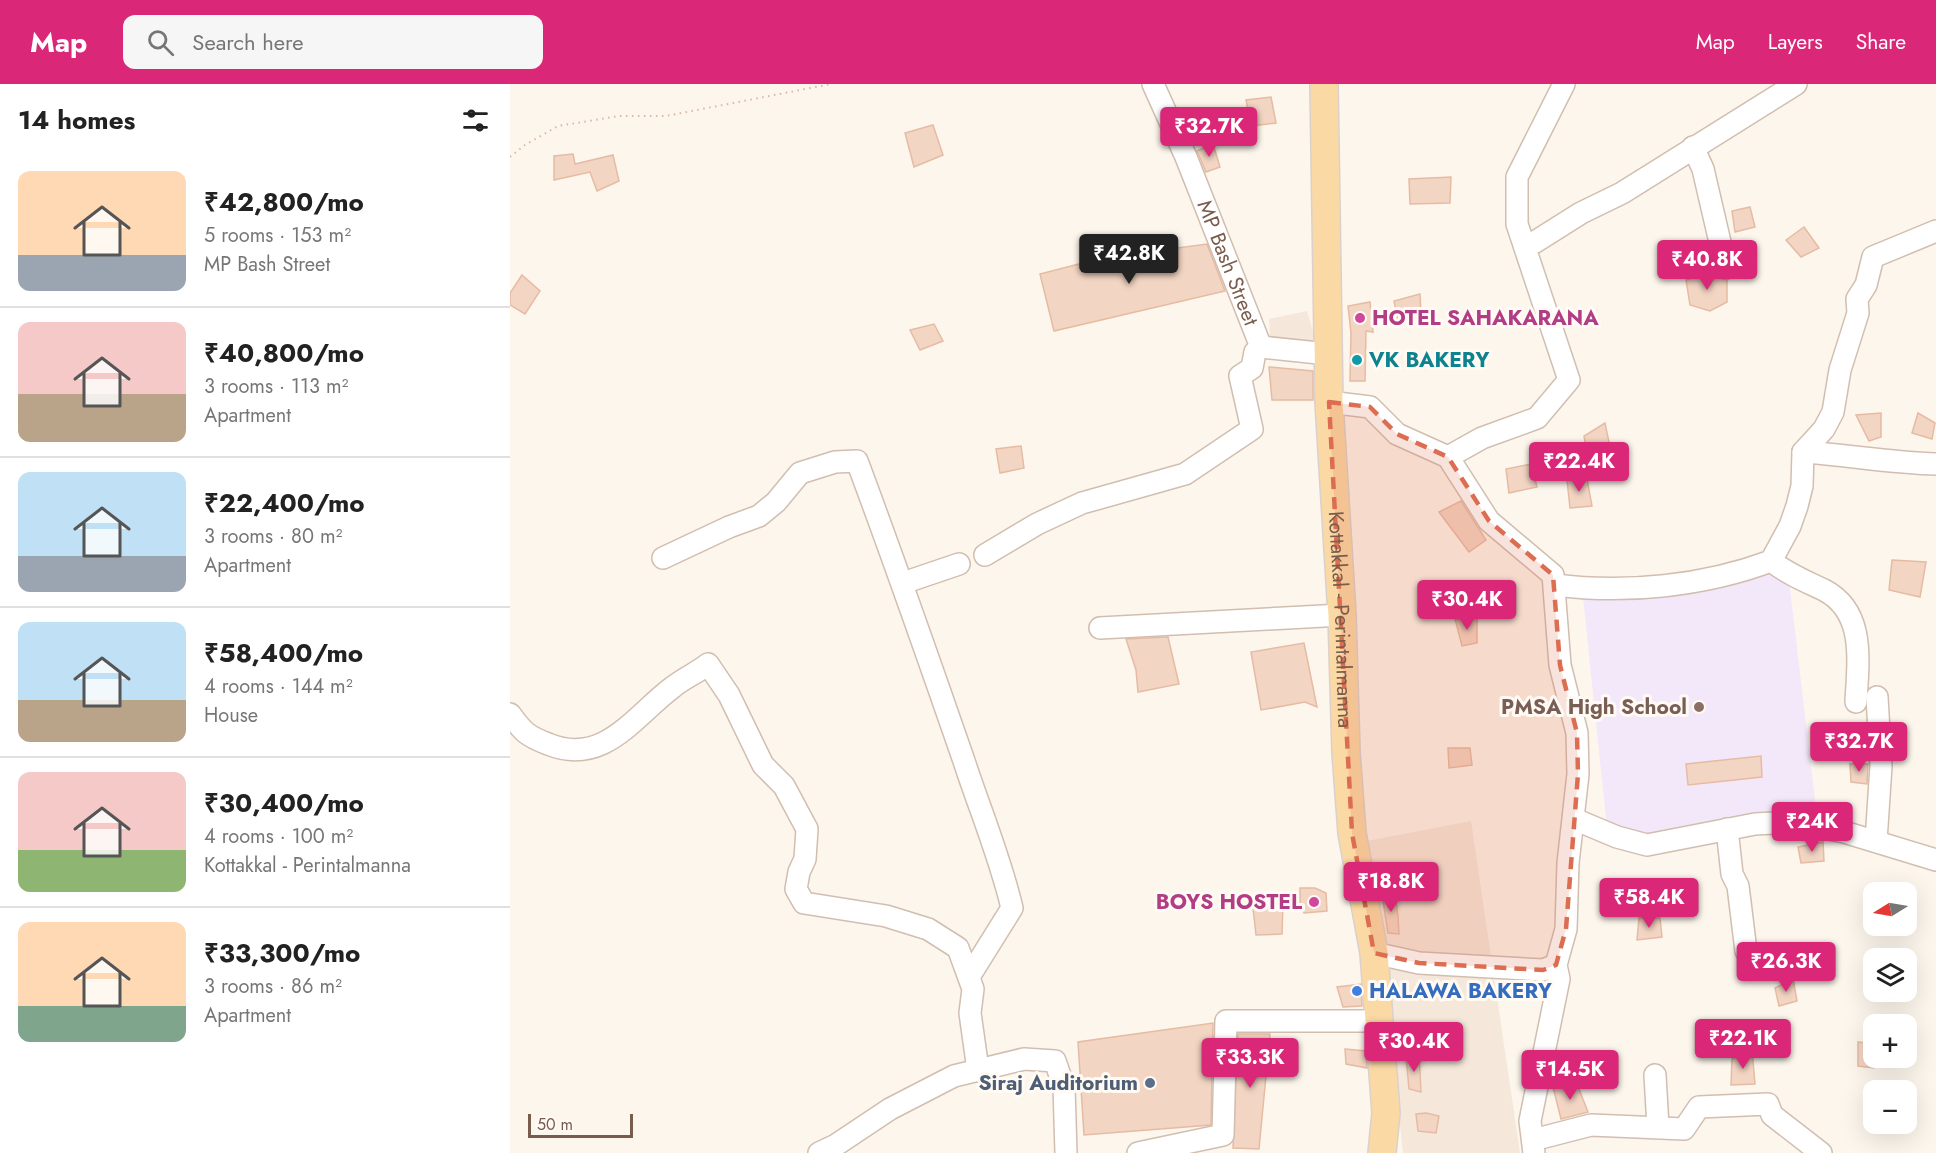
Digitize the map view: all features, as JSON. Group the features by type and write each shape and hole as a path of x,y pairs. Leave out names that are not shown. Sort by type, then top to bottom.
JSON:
{"main road":[{"name":"Kottakkal - Perintalmanna","path":"1324,84 1329,402 1342,615 1346,753 1352,833 1374,953 1386,1113 1382,1153"}],"street":[{"name":"MP Bash Street","path":"1154,84 1186,157 1261,347 1328,354"},
{"path":"1448,457 1482,438 1537,418 1569,380 1517,224 1517,177 1564,84"},
{"path":"1524,244 1535,242 1581,213 1622,193 1796,84"},
{"path":"1693,147 1703,169 1726,268"},
{"path":"1555,585 1581,589 1668,585 1736,574 1771,561 1790,526 1797,506 1802,486 1803,452 1824,429 1833,412 1840,370 1858,313 1857,298 1866,285 1873,257 1936,231"},
{"path":"985,555 1037,524 1082,503 1185,474 1252,429 1240,376 1252,369 1255,352 1261,347"},
{"path":"1329,402 1370,407 1397,434 1448,457 1489,520 1553,575 1560,664 1577,733 1574,819 1568,863 1566,929 1556,965 1559,979 1530,1121 1533,1146 1590,1125 1684,1129 1699,1107 1768,1104 1772,1115 1821,1153"},
{"path":"1803,452 1855,456 1878,461 1936,464"},
{"path":"663,558 729,527 759,516 776,502 800,473 835,462 857,460 903,583 976,797 1000,857 1012,908 969,977"},
{"path":"1771,561 1784,571 1832,595 1842,602 1851,615 1881,766 1876,841"},
{"path":"903,583 960,564"},
{"path":"1100,628 1342,615"},
{"path":"510,714 518,739 560,749 596,748 634,723 673,687 708,664 729,695 763,765 784,786 807,829 805,860 799,872 796,889 804,903 875,914 927,929 958,948 973,989 970,1013 978,1070"},
{"path":"1574,819 1617,837 1647,845 1755,824 1794,822 1876,841 1936,860"},
{"path":"1726,829 1732,874 1738,886 1746,951"},
{"path":"1374,953 1419,963 1543,970 1556,965"},
{"path":"1138,1153 1223,1136 1226,1021 1378,1021"},
{"path":"819,1153 836,1145 890,1109 954,1076 1024,1059 1055,1061 1064,1087 1066,1153"},
{"path":"1655,1075 1659,1127"}],"path":[{"path":"510,157 525,145 558,126 619,117 666,117 831,84"}],"highlighted area":[{"path":"1329,402 1370,407 1397,434 1448,457 1489,521 1553,575 1560,665 1577,733 1578,774 1566,929 1556,965 1543,970 1419,963 1374,953 1352,833"}],"shaded area":[{"path":"1307,311 1315,338 1310,343 1270,337 1269,319"},
{"name":"PMSA High School","path":"1788,572 1817,817 1608,838 1583,597"},
{"path":"1471,821 1520,1153 1403,1153 1367,841"}],"building":[{"path":"1271,97 1276,123 1251,126 1246,100"},
{"path":"933,125 943,155 914,167 905,133"},
{"path":"1213,144 1220,167 1206,172 1197,151"},
{"path":"573,154 575,164 613,155 619,181 597,191 590,172 554,180 554,156"},
{"path":"1451,177 1450,203 1410,204 1409,179"},
{"path":"1750,207 1755,227 1735,232 1732,211"},
{"path":"1804,227 1819,248 1801,257 1786,240"},
{"path":"1207,244 1225,291 1054,331 1040,274 1102,258"},
{"path":"1714,271 1717,277 1727,280 1727,302 1710,311 1690,305 1686,280"},
{"path":"522,275 540,291 525,314 510,305 510,293"},
{"path":"1420,294 1421,314 1398,321 1394,301"},
{"path":"1370,302 1373,332 1366,331 1365,381 1350,381 1351,333 1348,306"},
{"path":"934,324 943,341 920,350 910,330"},
{"path":"1269,367 1313,371 1313,400 1272,400"},
{"path":"1881,413 1881,437 1869,441 1856,415"},
{"path":"1918,413 1935,423 1932,439 1912,433"},
{"path":"1605,423 1610,447 1588,459 1584,436"},
{"path":"1021,446 1024,468 1000,473 996,449"},
{"path":"1531,464 1537,487 1509,493 1506,469"},
{"path":"1587,479 1592,506 1570,508 1567,480"},
{"path":"1461,501 1486,540 1469,552 1439,512"},
{"path":"1892,560 1926,562 1920,597 1889,590"},
{"path":"1477,618 1477,643 1462,646 1455,619"},
{"path":"1168,637 1179,684 1138,692 1136,670 1126,639"},
{"path":"1304,643 1317,707 1305,702 1261,710 1251,652"},
{"path":"1448,748 1470,748 1472,765 1449,768"},
{"path":"1761,756 1762,777 1688,785 1686,764"},
{"path":"1850,764 1868,764 1867,784 1851,782"},
{"path":"1823,842 1824,861 1801,863 1798,847"},
{"name":"BOYS HOSTEL","path":"1300,888 1315,888 1326,893 1327,911 1304,913 1300,903"},
{"path":"1395,893 1399,934 1388,933 1382,895"},
{"path":"1283,904 1282,934 1256,935 1253,908"},
{"path":"1639,918 1660,918 1662,937 1637,940"},
{"path":"1793,979 1797,1001 1779,1006 1775,988"},
{"name":"HALAWA BAKERY","path":"1361,984 1362,1006 1343,1007 1337,987"},
{"name":"Siraj Auditorium","path":"1213,1023 1211,1125 1084,1135 1078,1042"},
{"path":"1238,1034 1270,1034 1259,1149 1233,1148"},
{"path":"1858,1042 1863,1043 1863,1067 1858,1066"},
{"path":"1345,1049 1366,1051 1367,1068 1346,1064"},
{"path":"1752,1050 1755,1084 1731,1085 1732,1059"},
{"path":"1406,1056 1419,1056 1421,1092 1409,1089"},
{"path":"1577,1084 1588,1112 1561,1119 1553,1087"},
{"path":"1426,1113 1439,1116 1436,1133 1418,1131 1416,1114"}],"place":[{"name":"HOTEL SAHAKARANA","path":"1360,318"},
{"name":"VK BAKERY","path":"1357,360"},
{"name":"PMSA High School","path":"1699,707"},
{"name":"BOYS HOSTEL","path":"1314,902"},
{"name":"HALAWA BAKERY","path":"1357,991"},
{"name":"Siraj Auditorium","path":"1150,1083"}]}
